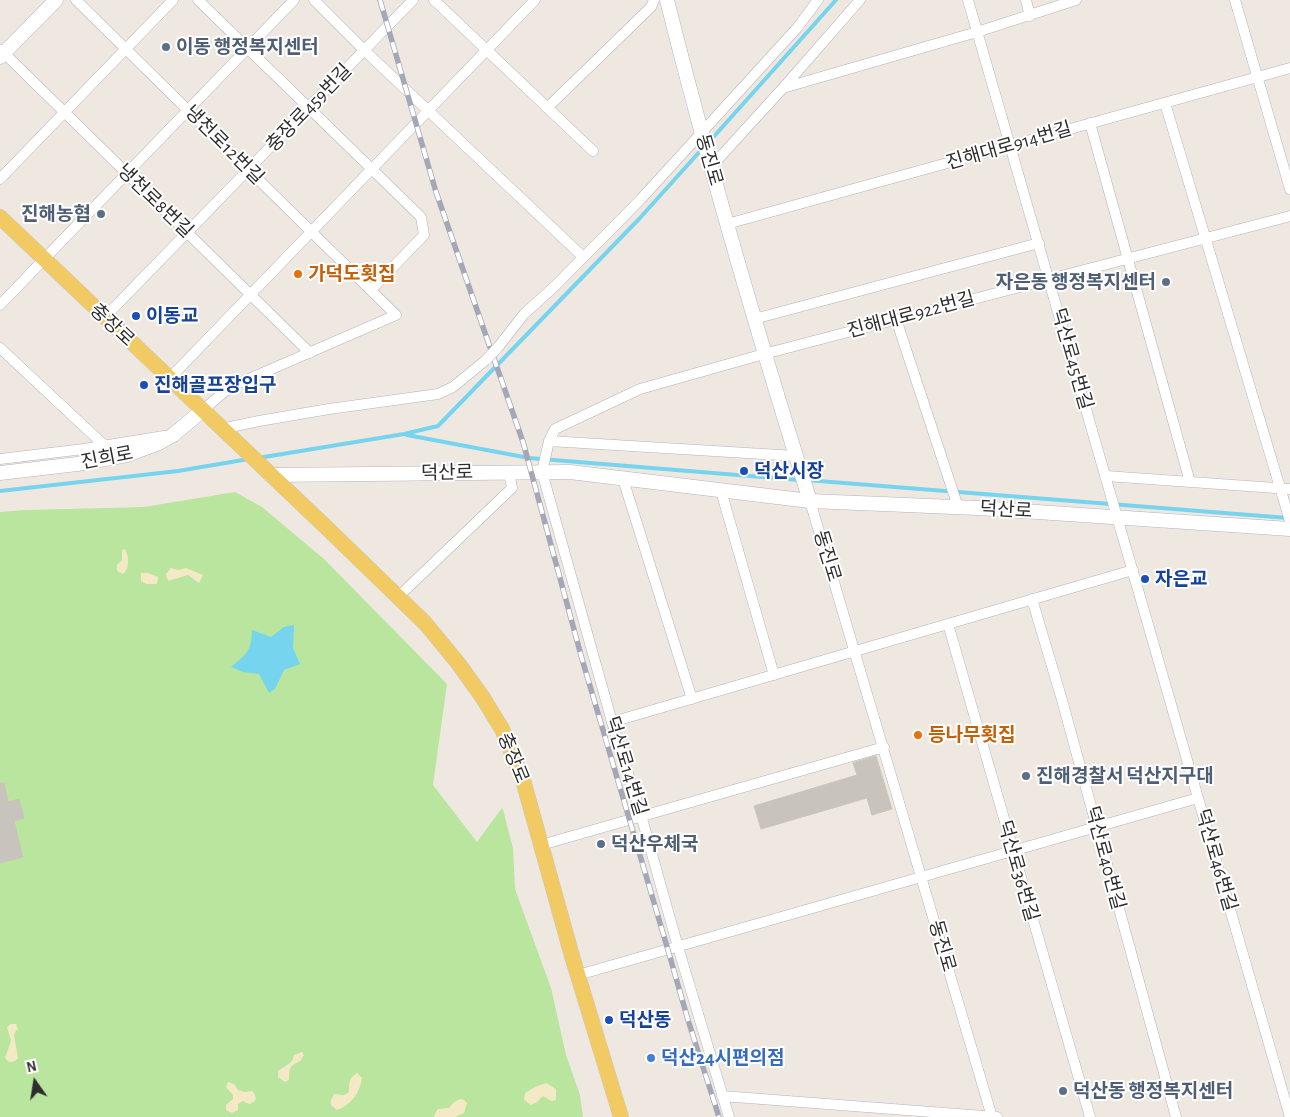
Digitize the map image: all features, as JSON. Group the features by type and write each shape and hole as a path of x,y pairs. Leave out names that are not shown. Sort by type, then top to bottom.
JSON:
{"main road":[{"name":"충장로","path":"0,217 425,623 458,663 483,698 502,729 523,780 578,975 621,1117"}],"street":[{"path":"1,53 56,0"},
{"name":"냉천로12번길","path":"76,0 396,315 310,353"},
{"path":"0,179 173,0"},
{"path":"198,0 420,217 424,235 371,290"},
{"path":"0,305 294,0"},
{"path":"314,0 365,51 578,253"},
{"name":"충장로459번길","path":"104,318 413,0"},
{"path":"434,0 593,151"},
{"path":"169,379 534,0"},
{"path":"547,108 651,7 654,0"},
{"name":"동진로","path":"667,0 701,132 766,360 884,747 992,1117"},
{"path":"223,431 259,421 438,394 453,387 487,359 524,314 556,286 641,199 797,28 818,0"},
{"path":"711,166 860,0"},
{"name":"덕산로45번길","path":"968,0 1118,516"},
{"path":"1026,0 1030,16"},
{"path":"783,88 977,32 1076,0"},
{"path":"1236,0 1290,189"},
{"name":"냉천로8번길","path":"1,53 65,112 310,353"},
{"name":"진해대로914번길","path":"727,224 1290,68"},
{"path":"1165,103 1205,238 1285,489 1290,521"},
{"path":"1090,123 1190,482"},
{"name":"진해대로922번길","path":"550,441 555,429 640,390 766,360 896,319 1290,216"},
{"path":"754,318 1038,243"},
{"path":"896,319 958,507"},
{"path":"0,348 105,446"},
{"path":"202,411 224,392 238,384 310,353"},
{"name":"진희로","path":"0,473 77,464 127,455 159,443 173,435 202,411"},
{"path":"0,459 105,446 173,435"},
{"path":"542,472 550,441 796,456"},
{"name":"덕산로14번길","path":"542,472 612,722 729,1117"},
{"name":"덕산로","path":"270,475 570,472 810,501 1118,516 1290,529"},
{"path":"398,598 512,488 509,473"},
{"path":"1106,476 1285,489"},
{"path":"623,479 692,699"},
{"path":"721,491 774,675"},
{"name":"덕산로46번길","path":"1118,516 1290,1117"},
{"path":"612,722 1133,570"},
{"name":"덕산로40번길","path":"1032,599 1062,700 1176,1117"},
{"name":"덕산로36번길","path":"948,624 1090,1117"},
{"path":"541,845 884,747"},
{"path":"578,975 1198,798"},
{"path":"722,1096 998,1117"}],"green space":[{"path":"235,492 262,507 324,559 447,684 433,785 477,842 502,808 503,810 513,848 515,889 551,988 566,1055 580,1095 583,1117 0,1117 0,512 144,507"}],"sand":[{"path":"125,549 128,562 127,569 123,574 117,571 117,565 122,560 122,550"},
{"path":"171,568 178,570 186,568 203,575 199,583 188,575 168,581 166,574"},
{"path":"141,573 148,573 158,577 157,584 146,584 141,581"},
{"path":"11,1024 16,1024 18,1030 16,1030 14,1035 18,1058 15,1061 9,1062 5,1058 11,1041 7,1027"},
{"path":"302,1052 304,1055 302,1058 290,1068 289,1080 285,1082 278,1077 278,1071 290,1063 294,1055"},
{"path":"357,1073 362,1078 357,1093 351,1102 337,1110 331,1105 334,1094 344,1095 349,1092 350,1081"},
{"path":"228,1082 234,1084 238,1090 252,1091 256,1098 254,1102 249,1104 243,1101 238,1104 238,1110 232,1113 226,1110 226,1105 233,1099 233,1095 226,1087"},
{"path":"546,1083 556,1089 556,1100 551,1101 543,1096 531,1105 524,1100 525,1093"},
{"path":"460,1099 467,1103 464,1113 455,1117 435,1117 434,1115 438,1109 449,1108"}],"water":[{"path":"294,625 293,648 300,664 284,670 275,689 269,693 259,674 243,672 231,667 247,652 251,643 252,630 271,637 284,627"}],"building":[{"path":"876,756 892,809 872,815 867,798 761,829 754,806 857,775 853,763"},
{"path":"0,783 4,783 8,802 19,799 24,818 14,821 23,857 0,863"}],"waterway":[{"path":"709,142 836,0"},
{"path":"258,458 404,434 438,426 639,219 702,149"},
{"path":"407,435 529,458 799,480"},
{"path":"0,491 178,471 249,459"},
{"path":"806,480 1288,518"}],"railway":[{"path":"380,0 436,192 523,442 582,659 688,1020 719,1117"}],"place":[{"name":"이동 행정복지센터","path":"166,47"},
{"name":"진해농협","path":"101,214"},
{"name":"가덕도횟집","path":"298,274"},
{"name":"자은동 행정복지센터","path":"1166,282"},
{"name":"이동교","path":"136,316"},
{"name":"진해골프장입구","path":"144,385"},
{"name":"덕산시장","path":"744,471"},
{"name":"자은교","path":"1145,579"},
{"name":"등나무횟집","path":"918,735"},
{"name":"진해경찰서 덕산지구대","path":"1026,776"},
{"name":"덕산우체국","path":"601,844"},
{"name":"덕산동","path":"609,1020"},
{"name":"덕산24시편의점","path":"651,1058"},
{"name":"덕산동 행정복지센터","path":"1063,1091"}]}
